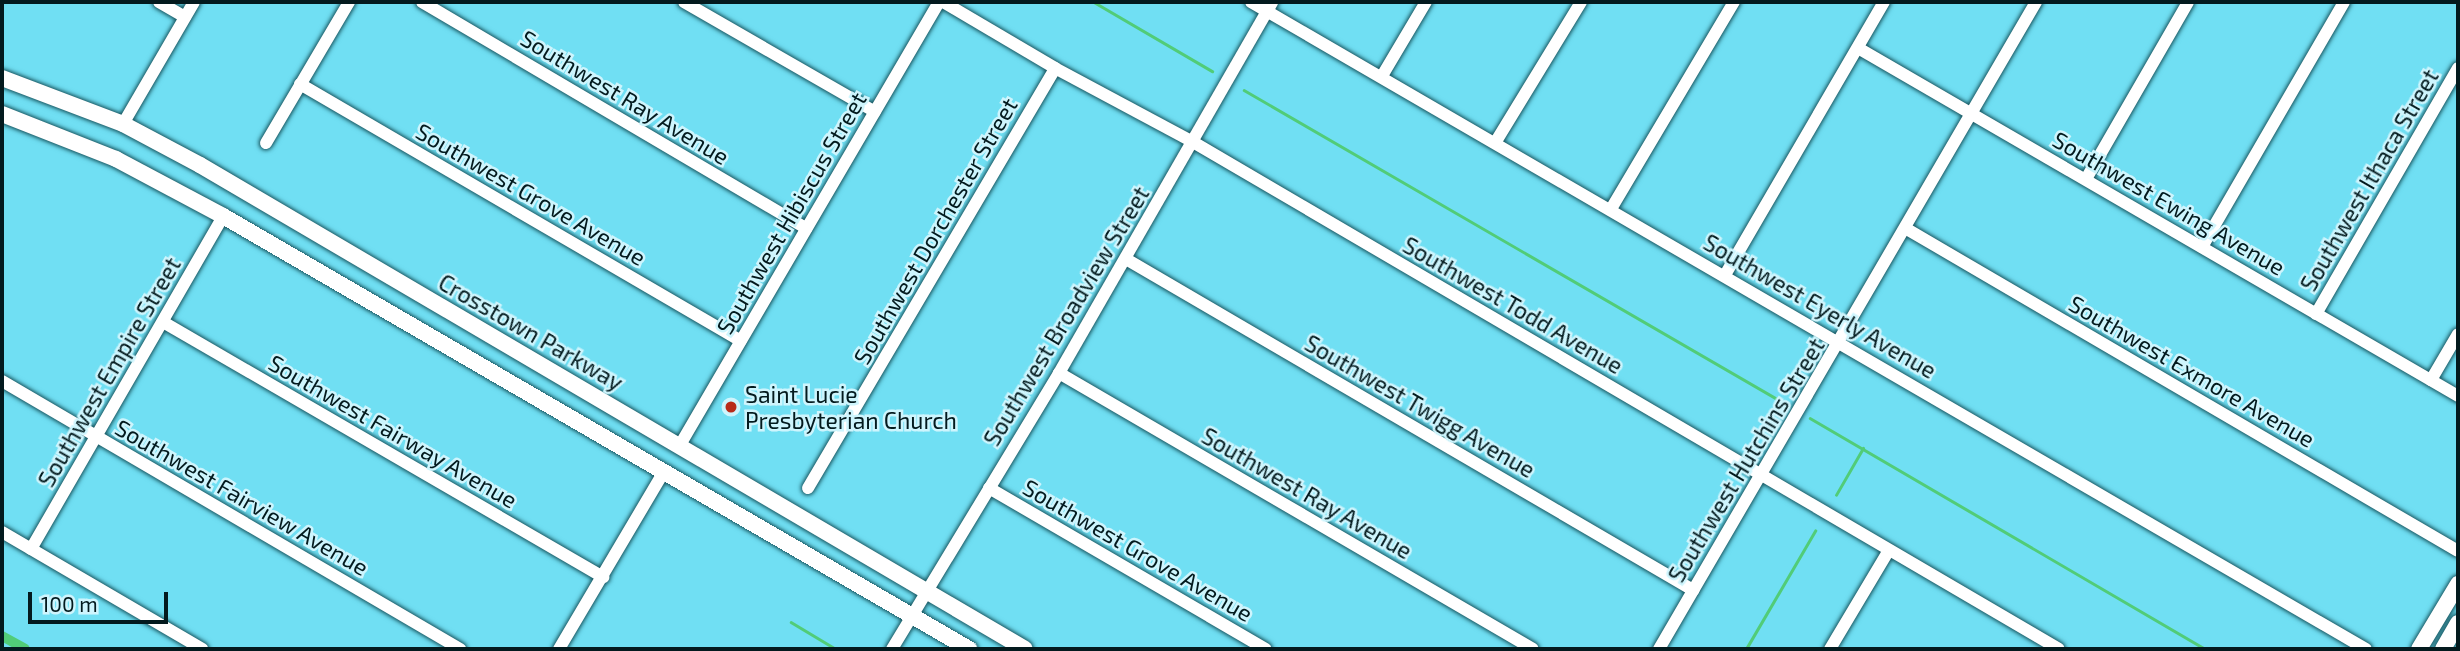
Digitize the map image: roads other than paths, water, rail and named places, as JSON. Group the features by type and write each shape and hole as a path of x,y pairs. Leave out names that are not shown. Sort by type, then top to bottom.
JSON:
{"main road":[{"name":"Crosstown Parkway","path":"2,78 123,124 200,165 1025,649"},
{"path":"2,114 116,159 223,216 969,649"},
{"path":"2419,649 2458,584"},
{"path":"2443,649 2458,623"}],"street":[{"path":"159,2 185,17"},
{"path":"123,124 194,2"},
{"path":"266,144 349,2"},
{"name":"Southwest Ray Avenue","path":"422,2 806,228"},
{"path":"684,2 874,112"},
{"name":"Southwest Hibiscus Street","path":"680,445 941,2"},
{"name":"Southwest Todd Avenue","path":"941,2 1055,68 1193,142 2059,649"},
{"name":"Southwest Eyerly Avenue","path":"1251,2 1270,6 1495,143 2366,649"},
{"path":"1382,76 1426,2"},
{"path":"1495,143 1581,2"},
{"path":"1611,209 1734,2"},
{"path":"1725,275 1884,2"},
{"name":"Southwest Hutchins Street","path":"1659,649 2036,2"},
{"path":"2086,179 2188,2"},
{"path":"2202,247 2344,2"},
{"name":"Southwest Broadview Street","path":"892,649 1059,373 1270,6"},
{"name":"Southwest Ewing Avenue","path":"1858,48 2458,396"},
{"name":"Southwest Dorchester Street","path":"808,488 1055,68"},
{"name":"Southwest Ithaca Street","path":"2316,314 2458,68"},
{"name":"Southwest Grove Avenue","path":"300,84 741,341"},
{"name":"Southwest Empire Street","path":"31,550 223,216"},
{"name":"Southwest Exmore Avenue","path":"1905,228 2458,551"},
{"name":"Southwest Twigg Avenue","path":"1126,259 1693,590"},
{"name":"Southwest Fairway Avenue","path":"163,322 603,577"},
{"path":"2431,380 2458,334"},
{"name":"Southwest Ray Avenue","path":"1059,373 1533,649"},
{"name":"Southwest Fairview Avenue","path":"2,381 460,649"},
{"path":"559,649 663,473"},
{"name":"Southwest Grove Avenue","path":"989,488 1266,649"},
{"path":"2,533 202,649"},
{"path":"1830,649 1889,550"}],"waterway":[{"path":"1094,2 1212,71"},
{"path":"1244,90 1784,403"},
{"path":"1810,418 2205,649"},
{"path":"1836,495 1863,448"},
{"path":"1746,649 1815,531"},
{"path":"791,622 836,649"},
{"path":"2,636 25,649"}],"place":[{"name":"Saint Lucie Presbyterian Church","path":"731,407"}]}
